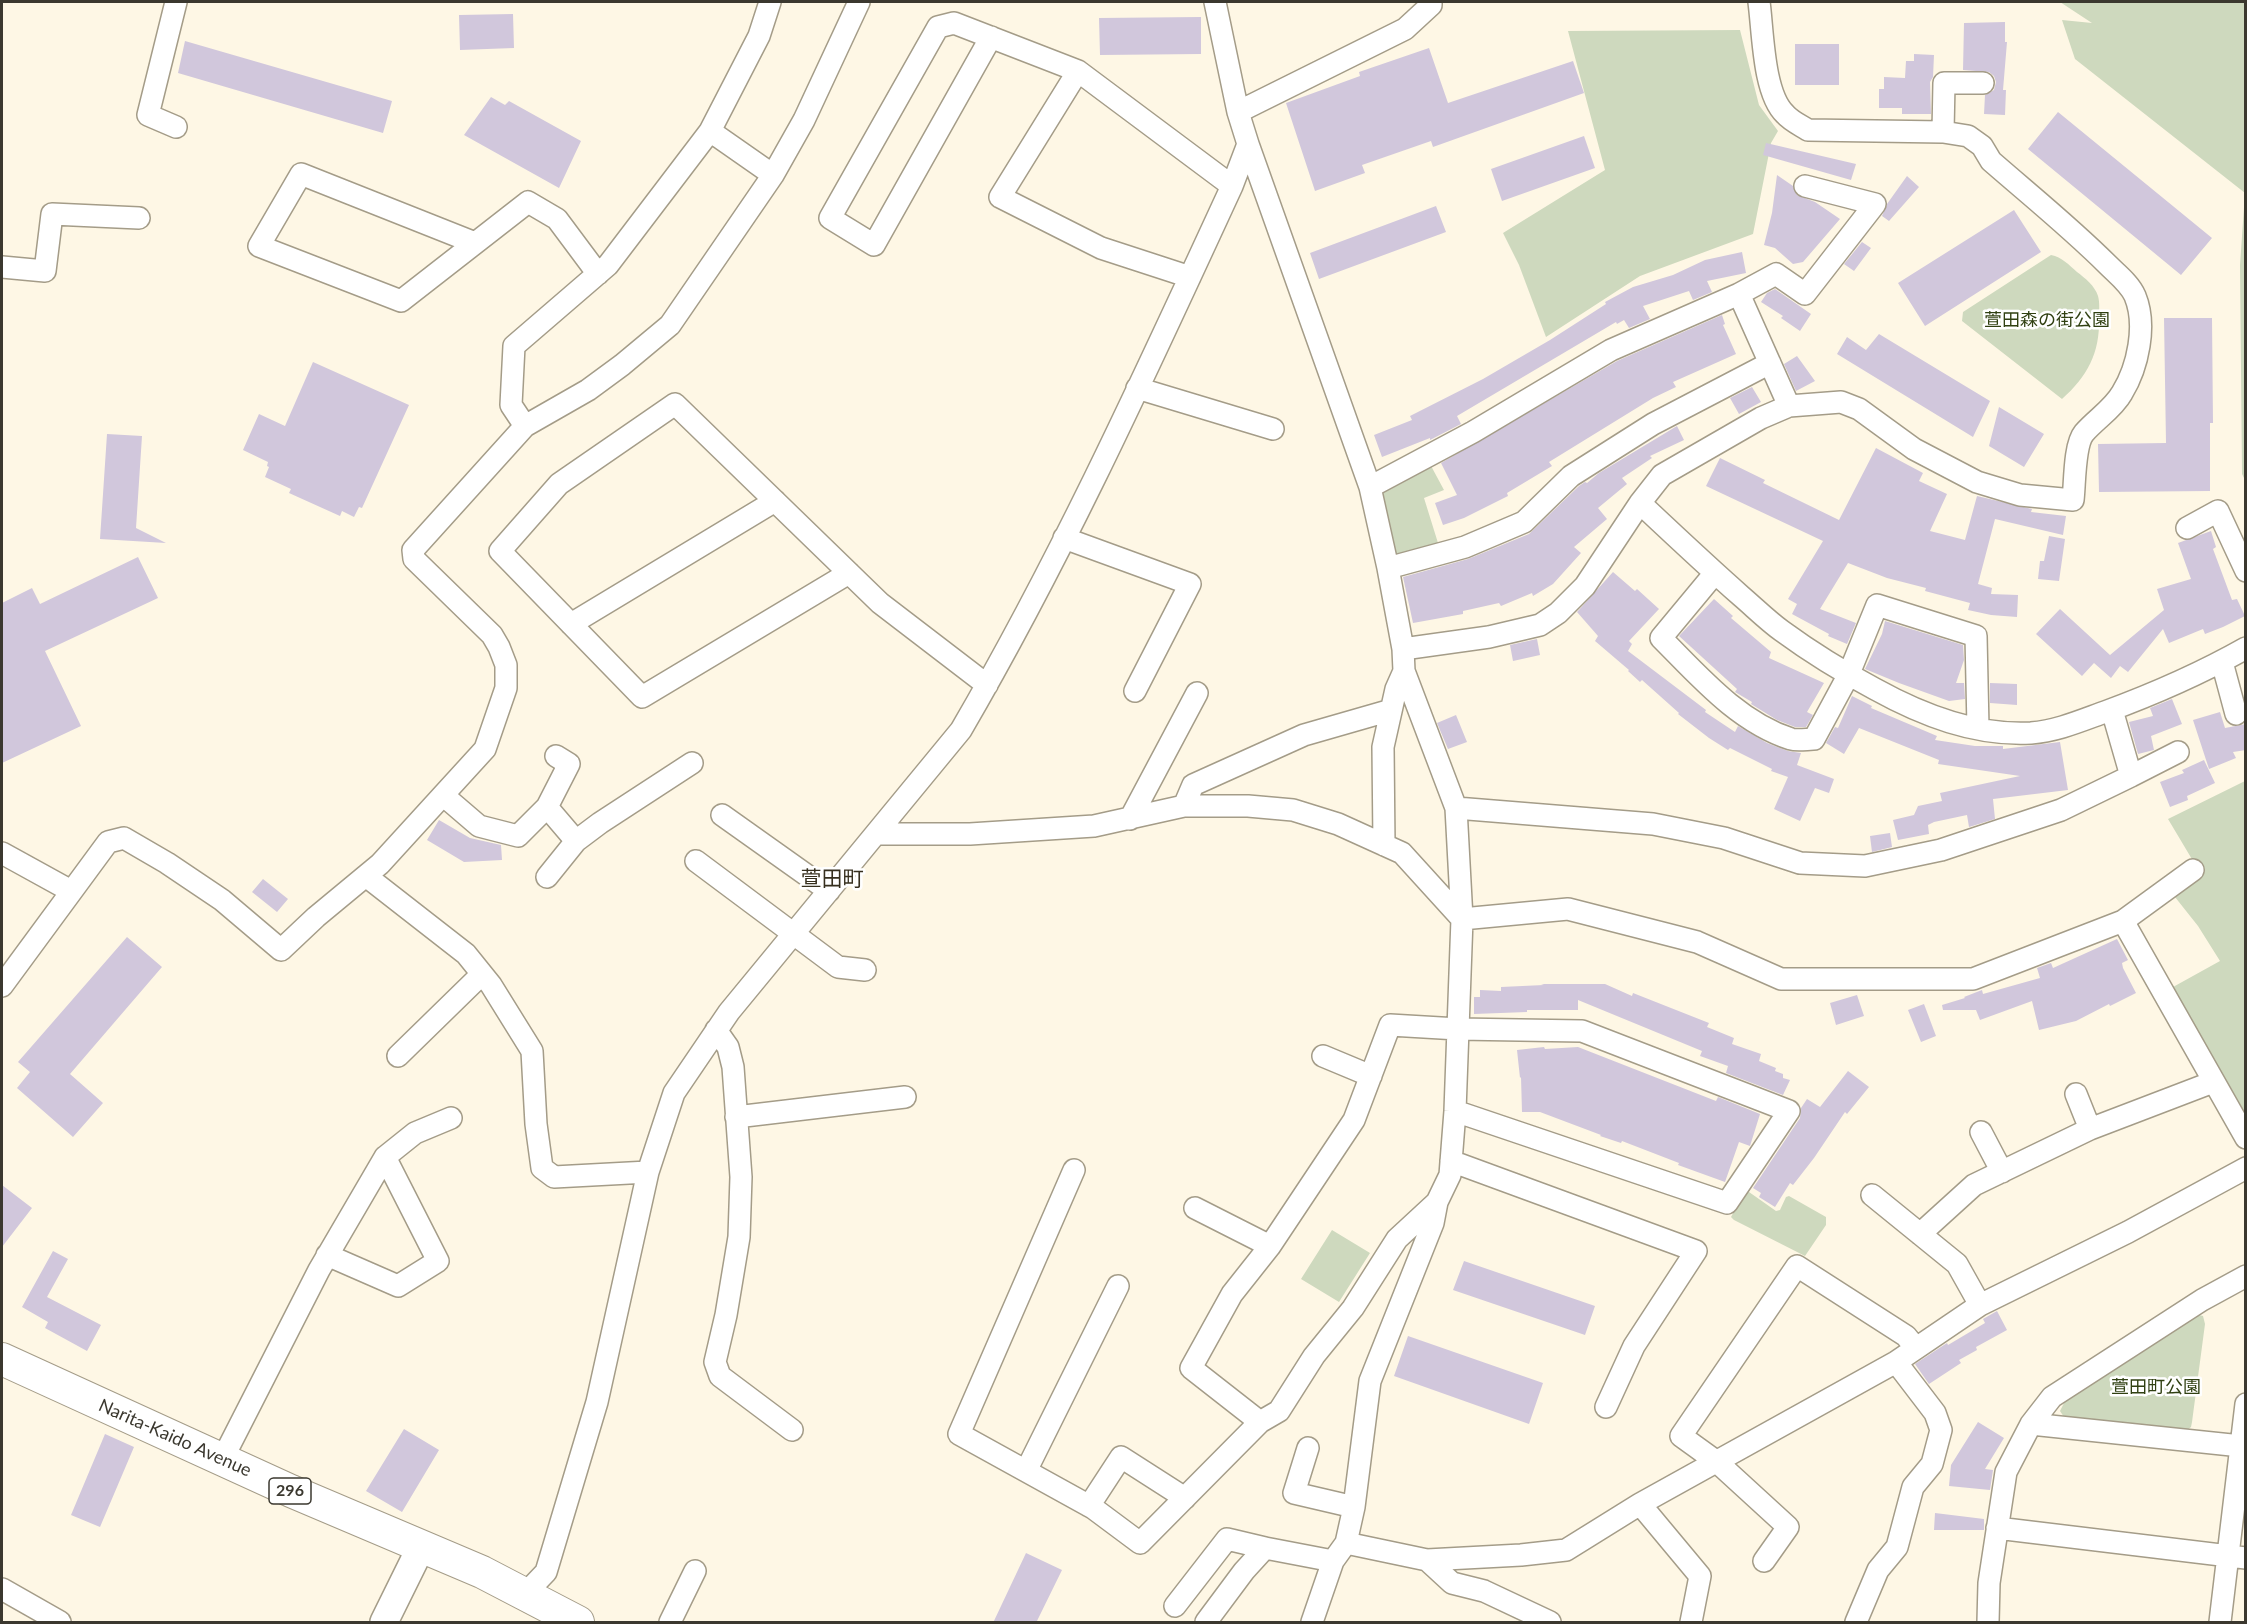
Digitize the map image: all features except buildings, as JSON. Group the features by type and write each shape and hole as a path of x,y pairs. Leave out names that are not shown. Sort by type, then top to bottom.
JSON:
{"highway":[{"name":"Narita-Kaido Avenue","path":"2,1359 222,1460 482,1572 578,1623"}],"main road":[{"path":"384,1623 422,1546"}],"street":[{"path":"176,2 148,116 176,126"},
{"path":"525,426 511,405 514,346 608,265 710,131 759,36 770,2"},
{"path":"2,986 108,842 124,838 167,863 222,900 280,950 380,864 444,796 484,749 506,688 506,665 492,634 414,559 413,550 525,426 588,390 670,325 773,175 804,120 859,2"},
{"path":"1215,2 1238,112 1248,144 1370,487 1388,568 1403,649 1404,670 1456,808 1462,919 1455,1111 1450,1175 1437,1202 1432,1223 1370,1381 1354,1507 1346,1542 1333,1561 1312,1623"},
{"path":"1238,112 1405,29 1431,5 1431,2"},
{"path":"1403,649 1489,637 1540,625 1558,613 1585,586 1640,503 1662,475 1761,418 1789,406 1840,402 1859,409 1914,449 1977,482 2020,495 2073,500 2078,450 2083,434 2121,396 2131,376 2139,345 2139,312 2134,294 2096,253 1991,161 1982,146 1968,136 1943,132 1808,129 1797,124 1783,113 1770,87 1759,2"},
{"path":"991,37 874,245 830,218 938,27 954,23 991,37 1078,71 1232,186"},
{"path":"1078,71 1000,197 1101,248 1190,277"},
{"path":"1943,132 1944,83 1983,83"},
{"path":"710,131 773,175"},
{"path":"525,1594 546,1572 597,1402 648,1172 674,1092 729,1012 961,730 1064,538 1190,277 1232,186 1248,144"},
{"path":"475,243 302,174 259,246 401,301 528,202 557,219 598,274"},
{"path":"1370,487 1473,432 1611,350 1739,294 1776,274 1805,294 1875,204 1805,186"},
{"path":"2,267 45,271 52,214 139,218"},
{"path":"1739,294 1789,406"},
{"path":"1388,568 1466,547 1524,522 1571,476 1653,424 1770,363"},
{"path":"1137,388 1273,429"},
{"path":"849,573 642,697 500,551 559,484 675,404 849,573 879,603 987,685"},
{"path":"571,624 774,501"},
{"path":"1640,503 1782,632 1848,676 1919,712 1948,723 2006,732 2030,733 2055,729 2166,689 2246,648"},
{"path":"2187,528 2218,511 2246,571"},
{"path":"1064,538 1190,584 1136,691"},
{"path":"1715,573 1661,638 1720,696 1757,724 1793,740 1814,739 1848,676 1877,605 1976,636 1978,728"},
{"path":"2222,662 2236,714"},
{"path":"1384,845 1383,747 1396,689 1404,670"},
{"path":"1130,819 1197,693"},
{"path":"1184,806 1193,785 1304,735 1391,710"},
{"path":"2112,710 2131,776"},
{"path":"1456,808 1653,824 1724,838 1800,863 1865,866 1941,850 2061,810 2178,752"},
{"path":"444,796 479,826 518,836 547,807 570,763"},
{"path":"547,877 576,841 692,763"},
{"path":"876,834 970,834 1094,826 1184,806 1248,806 1293,810 1338,824 1402,853 1462,919"},
{"path":"547,807 576,841"},
{"path":"722,815 829,891"},
{"path":"2,853 70,891"},
{"path":"696,861 838,967 865,970"},
{"path":"1462,919 1568,909 1697,942 1781,979 1973,979 2123,921 2193,870"},
{"path":"366,876 466,954 482,974 532,1051 536,1124 543,1168 554,1177 648,1172"},
{"path":"2123,921 2246,1138"},
{"path":"398,1056 482,974"},
{"path":"1260,1422 1191,1368 1232,1294 1270,1246 1354,1120 1390,1025 1582,1032 1789,1111 1727,1203 1455,1111"},
{"path":"716,1030 728,1047 733,1067 741,1177 739,1237 716,1362 720,1376 792,1430"},
{"path":"1323,1056 1371,1076"},
{"path":"1920,1234 1974,1185 2090,1129 2213,1082"},
{"path":"2076,1094 2090,1129"},
{"path":"736,1117 905,1097"},
{"path":"222,1460 327,1255 385,1156 416,1132 451,1118"},
{"path":"1981,1132 2002,1172"},
{"path":"327,1255 398,1286 438,1261 385,1156"},
{"path":"1451,1161 1696,1251 1634,1346 1606,1407"},
{"path":"1346,1542 1427,1560 1566,1550 1640,1504 1896,1362 1980,1305 2128,1232 2246,1168"},
{"path":"1074,1170 959,1434 1089,1506 1140,1542 1260,1422 1279,1411 1314,1356 1353,1308 1397,1239 1437,1202"},
{"path":"1872,1195 1957,1264 1980,1305"},
{"path":"1195,1208 1270,1246"},
{"path":"1764,1561 1788,1527 1717,1462 1681,1436 1797,1266 1906,1336 1915,1347"},
{"path":"1988,1623 1989,1582 2006,1472 2031,1424 2052,1397 2202,1300 2246,1276"},
{"path":"1026,1472 1118,1286"},
{"path":"1857,1623 1878,1569 1897,1546 1913,1487 1932,1464 1941,1430 1935,1413 1896,1362"},
{"path":"2220,1623 2237,1557 2241,1446 2246,1404"},
{"path":"2031,1424 2241,1446"},
{"path":"1308,1448 1294,1493 1354,1507"},
{"path":"1089,1506 1121,1457 1185,1498"},
{"path":"1640,1504 1700,1576 1691,1623"},
{"path":"1997,1528 2237,1557"},
{"path":"1175,1606 1227,1539 1333,1561"},
{"path":"1206,1623 1244,1571 1265,1548"},
{"path":"1427,1560 1452,1583 1484,1591 1550,1623"},
{"path":"670,1623 695,1571"},
{"path":"2,1589 60,1623"}],"green space":[{"path":"2060,2 2245,2 2245,193 2075,59 2062,20 2092,23"},
{"path":"1740,30 1759,105 1778,131 1771,143 1753,234 1640,276 1546,337 1519,265 1503,233 1605,170 1568,31"},
{"path":"2245,193 2245,480 2242,474 2240,265"},
{"name":"萱田森の街公園","path":"2051,255 2065,262 2089,282 2097,292 2099,302 2099,331 2090,364 2071,391 2062,399 1962,321 1963,312"},
{"path":"1430,464 1444,490 1424,498 1438,543 1396,555 1381,488"},
{"path":"2245,781 2245,1135 2164,992 2220,961 2198,926 2171,892 2199,871 2168,819"},
{"path":"1749,1192 1776,1211 1780,1210 1786,1197 1789,1196 1826,1217 1826,1225 1805,1256 1731,1217 1744,1193"},
{"path":"1332,1230 1370,1253 1339,1302 1301,1279"},
{"name":"萱田町公園","path":"2195,1314 2203,1316 2205,1324 2191,1427 2186,1431 2066,1420 2060,1411 2067,1397"}],"district":[{"name":"萱田町","path":"832,879"}]}
